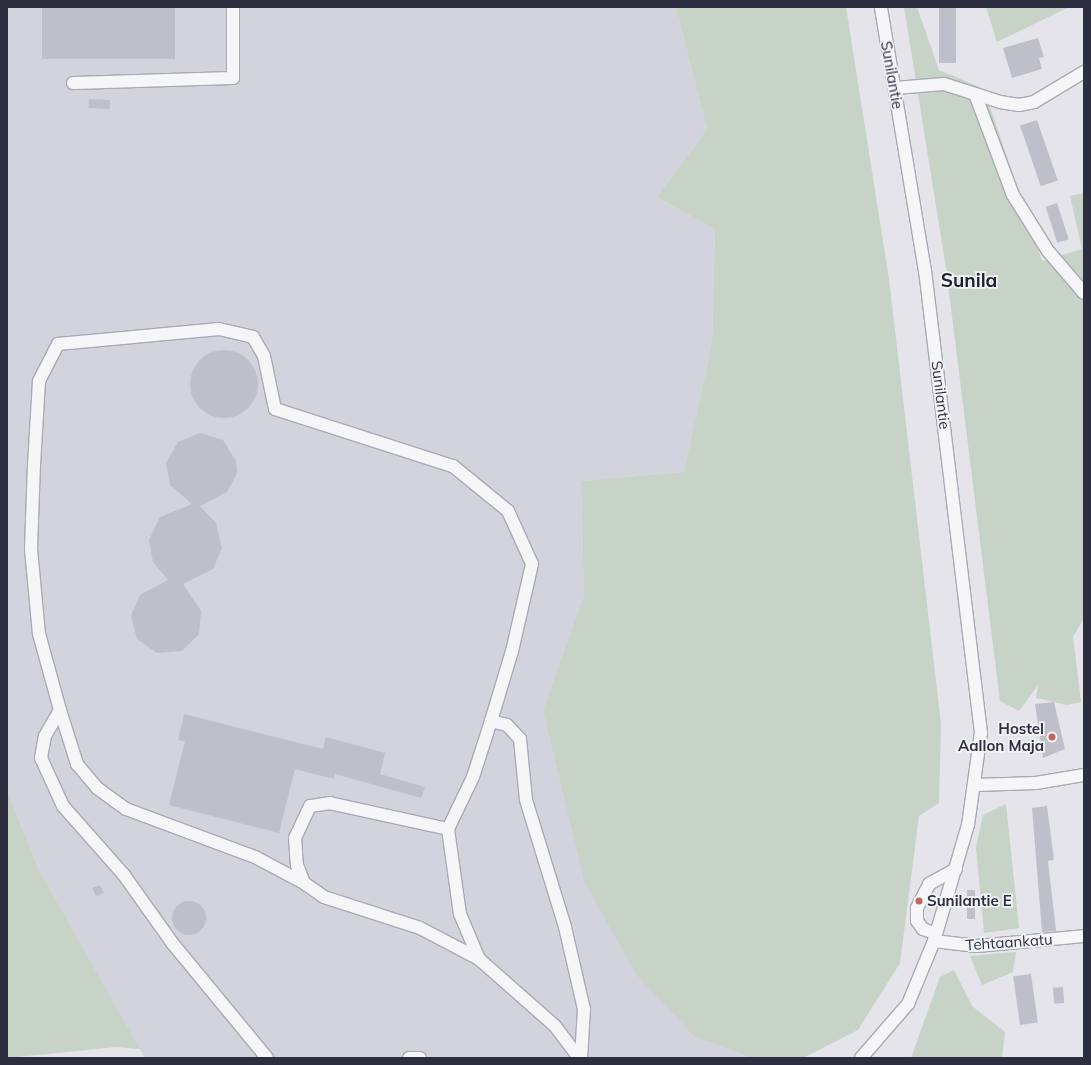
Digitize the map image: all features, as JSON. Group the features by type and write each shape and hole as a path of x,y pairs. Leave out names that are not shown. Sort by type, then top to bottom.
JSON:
{"street":[{"path":"73,83 233,78 233,7"},
{"name":"Sunilantie","path":"881,7 925,271 981,733 976,785 956,869 935,937"},
{"path":"895,88 944,84 1000,102 1034,102 1084,72"},
{"path":"975,94 1013,195 1048,251 1084,293"},
{"path":"479,959 460,914 448,829 473,777 491,722 512,651 532,564 508,511 453,466 275,409 264,356 253,337 219,329 58,344 39,381 31,549 39,634 77,764 96,788 126,809 255,857 304,883 324,897 420,928 479,959 555,1026 580,1057"},
{"path":"60,710 45,736 41,758 63,806 124,875 173,944 267,1058"},
{"path":"491,722 507,725 520,739 526,800 565,927 584,1009 580,1057"},
{"path":"976,785 1036,783 1084,775"},
{"path":"304,883 297,865 295,838 310,806 330,803 448,829"},
{"path":"864,1057 908,1004 935,937 920,925 917,908 928,884 956,869"},
{"name":"Tehtaankatu","path":"935,937 977,946 1084,936"},
{"path":"409,1058 420,1058"}],"shaded area":[{"path":"7,7 676,7 707,129 657,197 715,229 712,343 684,472 581,481 584,595 543,710 695,1037 752,1058 145,1058 39,870 7,791"}],"green space":[{"path":"676,7 846,7 889,279 941,724 939,803 919,816 900,963 858,1030 803,1058 752,1058 695,1037 636,974 585,883 543,710 584,595 581,481 684,472 712,343 715,229 657,197 707,129"},
{"path":"904,7 917,7 939,70 984,89 1042,261 1082,249 1070,196 1084,193 1084,618 1073,637 1081,702 1067,705 1036,698 1038,685 1019,711 1000,701 946,268"},
{"path":"986,7 1069,7 997,42"},
{"path":"7,791 39,870 140,1049 116,1047 7,1058"},
{"path":"1006,804 1019,928 984,933 976,847 983,815"},
{"path":"1016,952 1013,972 982,985 970,956"},
{"path":"954,970 972,1006 1005,1032 1002,1058 911,1058 940,977"}],"building":[{"path":"42,7 175,7 175,59 42,59"},
{"path":"939,7 956,7 956,63 939,63"},
{"path":"1038,38 1044,57 1039,58 1042,69 1012,78 1003,48"},
{"path":"89,99 110,100 110,109 89,108"},
{"path":"1037,120 1058,181 1041,186 1020,126"},
{"path":"1057,203 1069,239 1057,243 1046,207"},
{"path":"224,350 237,353 248,360 255,371 258,384 255,397 248,408 237,415 224,418 211,415 200,408 193,397 190,384 193,371 200,360 211,353"},
{"path":"200,433 223,440 236,461 237,473 227,492 200,506 216,523 222,548 213,569 183,584 201,611 199,634 182,651 157,653 137,639 131,616 140,595 168,580 153,562 149,540 160,517 192,504 170,485 166,463 178,442"},
{"name":"Hostel Aallon Maja","path":"1054,702 1065,749 1043,758 1035,704"},
{"path":"184,714 323,749 326,737 385,753 380,774 425,787 421,798 335,774 334,779 295,769 279,833 169,805 185,741 178,740"},
{"path":"1047,806 1054,860 1048,861 1056,931 1042,932 1032,808"},
{"path":"100,885 104,893 96,896 92,888"},
{"path":"967,890 975,890 975,919 967,919"},
{"path":"186,901 192,901 196,902 203,908 206,918 205,925 199,932 192,935 186,935 182,934 175,928 172,921 172,915 173,911 179,904"},
{"path":"1031,974 1038,1023 1020,1025 1013,977"},
{"path":"1063,987 1064,1003 1054,1004 1053,988"}],"place":[{"name":"Hostel Aallon Maja","path":"1052,737"},
{"name":"Sunilantie E","path":"919,901"}],"district":[{"name":"Sunila","path":"969,281"}]}
